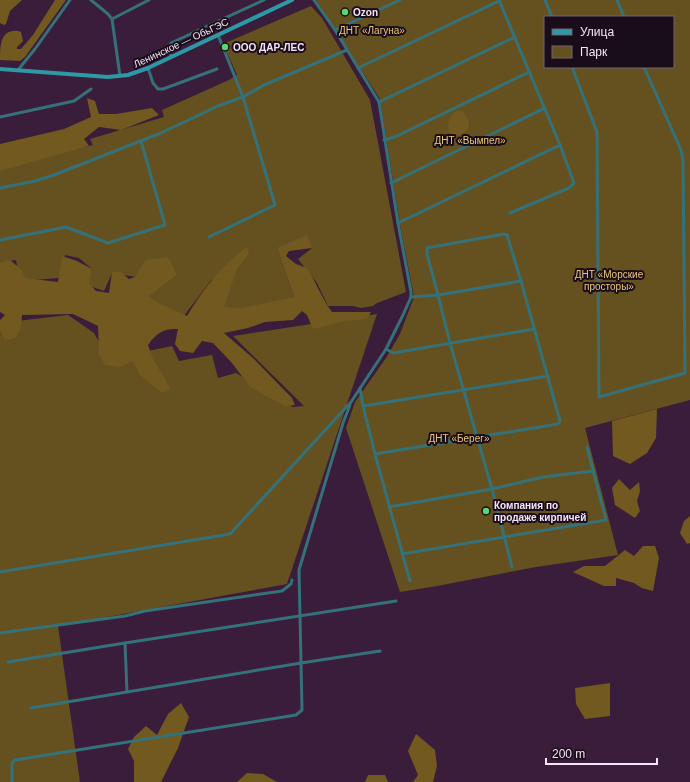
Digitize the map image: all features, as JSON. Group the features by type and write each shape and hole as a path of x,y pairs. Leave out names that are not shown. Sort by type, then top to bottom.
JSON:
{"main road":[{"name":"Ленинское — ОбьГЭС","path":"0,69 96,77 128,75 148,68 291,0"}],"street":[{"path":"18,70 35,50 70,0"},
{"path":"91,0 112,19 120,76"},
{"path":"112,19 149,0"},
{"path":"171,57 169,48 171,43 264,0"},
{"path":"0,572 230,534 351,402 386,349 403,315 411,292 391,183 379,102 335,30 314,0"},
{"path":"335,30 400,0"},
{"path":"545,0 552,16"},
{"path":"617,0 624,16"},
{"path":"358,68 499,1 574,180 573,186 510,213"},
{"path":"209,237 275,205 243,97 218,35"},
{"path":"379,102 515,37"},
{"path":"0,188 54,176 161,133 218,106 243,97 264,84 347,50"},
{"path":"148,68 153,83 158,89 163,89 217,69"},
{"path":"572,68 597,132 599,396 685,373 682,197 683,160 681,150 644,68"},
{"path":"384,140 397,136 529,72"},
{"path":"0,117 74,101 91,89"},
{"path":"391,183 545,108"},
{"path":"0,240 66,227 108,243 166,225 141,141"},
{"path":"398,223 560,145"},
{"path":"375,454 476,438 558,424 560,421 522,281 507,234 427,248 427,254 476,438 492,489 503,537 512,567"},
{"path":"410,297 438,295 522,281"},
{"path":"386,349 393,353 534,329"},
{"path":"363,406 548,376"},
{"path":"360,388 375,454 410,580"},
{"path":"12,782 12,764 15,760 296,716 302,710 299,570 343,423 351,402"},
{"path":"402,554 606,520 607,518 587,447"},
{"path":"389,507 492,489 543,477 593,471"},
{"path":"0,633 125,616 282,591 291,584 292,580"},
{"path":"8,662 396,601"},
{"path":"125,643 127,692"},
{"path":"31,708 380,651"}],"green space":[{"path":"316,0 690,0 690,400 585,428 618,555 536,567 400,592 346,428 355,402 386,358 400,334 414,297 400,225 380,99"},
{"path":"311,6 322,18 370,100 406,292 373,306 361,308 353,306 328,306 317,283 298,259 312,248 277,248 294,297 247,310 220,310 212,279 183,317 151,303 149,295 177,275 145,260 136,277 112,273 104,291 87,285 92,269 79,258 65,255 59,278 20,281 16,260 0,262 0,168 93,145 90,139 164,117 162,110 237,75 223,44"},
{"path":"377,314 287,584 58,626 80,782 0,782 0,323 68,315 94,333 109,359 172,346 179,361 212,355 218,378 236,373 293,407 304,406 233,336"}],"shaded area":[{"path":"0,0 22,0 10,11 6,24 4,25 0,23"},
{"path":"55,0 66,0 25,57 20,61 0,60 1,44 4,36 9,32 21,32 23,41 17,49 21,49 33,35"},
{"path":"87,98 95,101 99,114 116,114 152,108 159,115 121,130 99,127 84,139 89,146 0,171 0,144 64,129 91,117"},
{"path":"458,110 463,112 469,122 469,126 464,133 453,138 449,131 448,123 451,116"},
{"path":"307,235 312,248 289,251 286,256 296,264 307,268 332,312 371,312 367,319 345,321 313,329 307,315 302,311 293,320 265,322 248,328 224,333 254,359 292,398 295,405 285,406 250,387 232,363 213,343 202,341 193,353 180,351 175,344 178,329 164,330 157,334 148,345 154,361 166,380 170,390 162,393 140,375 132,361 120,367 105,365 99,354 98,326 73,314 22,315 21,328 16,338 5,340 0,329 0,320 5,315 0,312 0,262 10,260 22,270 25,278 58,282 62,256 77,261 92,269 89,283 96,291 109,293 112,272 121,272 129,279 135,277 145,260 168,257 177,275 149,296 158,303 187,316 214,278 229,262 247,247 249,253 237,269 224,307 242,308 294,297 277,248"},
{"path":"657,409 656,438 647,453 630,464 613,456 612,421"},
{"path":"619,479 630,490 639,482 640,491 637,501 640,511 635,518 615,505 612,488"},
{"path":"690,516 690,543 687,544 680,533 684,521"},
{"path":"643,546 655,546 659,558 653,591 642,588 634,583 616,578 616,586 604,586 573,572 584,566 605,566 625,550 634,556"},
{"path":"610,683 610,716 585,719 576,704 575,688"},
{"path":"181,703 189,717 178,748 161,782 134,782 134,761 128,749 134,737 146,726 157,735 168,714"},
{"path":"416,734 435,750 437,766 433,782 413,782 418,775 408,751"},
{"path":"247,773 263,774 277,782 237,782"},
{"path":"368,775 385,775 388,782 365,782"}],"place":[{"name":"Ozon","path":"345,12"},
{"name":"ООО ДАР-ЛЕС","path":"225,47"},
{"name":"Компания по продаже кирпичей","path":"486,511"}],"park label":[{"name":"ДНТ «Лагуна»","path":"372,30"},
{"name":"ДНТ «Вымпел»","path":"470,140"},
{"name":"ДНТ «Морские просторы»","path":"609,280"},
{"name":"ДНТ «Берег»","path":"459,438"}]}
